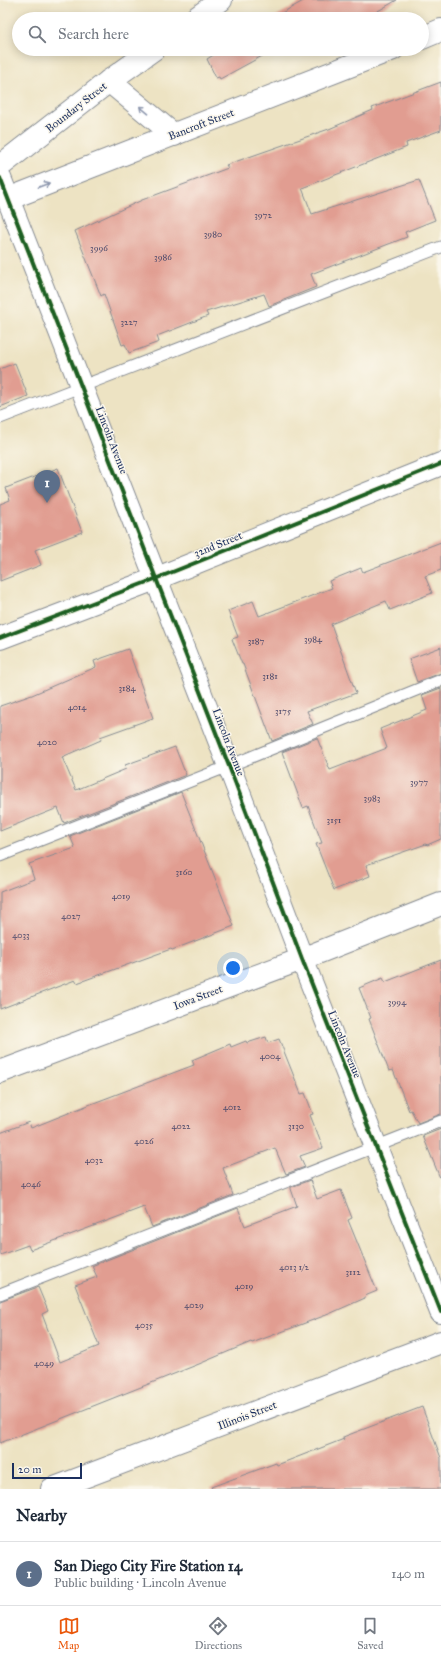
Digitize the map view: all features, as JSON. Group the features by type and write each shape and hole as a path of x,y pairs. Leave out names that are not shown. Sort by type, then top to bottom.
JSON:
{"street":[{"path":"205,12 221,0"},
{"path":"429,35 441,30"},
{"name":"Boundary Street","path":"0,166 109,81 144,56"},
{"name":"Bancroft Street","path":"8,199 375,56"},
{"path":"109,81 174,135"},
{"name":"Lincoln Avenue","path":"0,178 229,766 302,959 441,1312"},
{"name":"32nd Street","path":"0,638 155,579 441,464"},
{"name":"Iowa Street","path":"0,1072 302,959 441,904"},
{"name":"Illinois Street","path":"52,1489 441,1342"}],"lane":[{"path":"0,418 441,247"},
{"path":"0,856 229,766 441,680"},
{"path":"0,1294 441,1121"}],"building":[{"path":"305,0 397,0 376,12 284,12"},
{"path":"212,56 262,56 220,79 219,77 216,78 207,59"},
{"path":"441,82 441,130 406,143 407,147 302,188 312,214 419,180 435,220 405,232 407,237 311,274 316,287 269,306 264,294 206,312 208,316 157,336 159,342 129,353 125,344 122,345 104,294 101,296 75,231 142,200 228,168 226,165 329,129 373,110 372,108"},
{"path":"15,363 28,396 0,407 0,369"},
{"path":"58,468 82,532 35,550 41,565 0,581 0,504 10,500 6,488"},
{"path":"441,542 441,570 425,576 432,593 390,610 386,601 331,624 356,693 307,711 313,724 272,741 232,639 238,637 228,611 253,601 259,616 332,588 329,581 361,568 363,572"},
{"path":"441,647 441,673 417,682 409,659"},
{"path":"128,649 153,718 100,737 101,740 62,757 76,790 126,769 125,765 175,747 186,775 64,823 58,808 0,831 0,706 32,695 96,667 94,661"},
{"path":"441,688 441,839 366,865 370,876 334,890 316,844 322,843 308,806 303,808 282,752 317,738 330,770 387,748 380,729 427,710 422,695"},
{"path":"181,792 234,926 172,950 171,949 77,983 75,980 0,1009 0,892 34,879 29,864 75,848 70,836"},
{"path":"441,960 441,1114 418,1123 411,1110 409,1111 393,1070 389,1071 359,988 383,978 385,982"},
{"path":"266,1037 268,1043 279,1039 301,1094 305,1093 313,1114 310,1115 323,1148 300,1156 305,1167 286,1174 275,1148 223,1168 233,1195 152,1227 144,1207 30,1250 28,1245 0,1255 0,1133 29,1122 31,1128 194,1065 192,1060 230,1044 231,1047 246,1041 247,1043"},
{"path":"441,1129 441,1178 440,1178 423,1136"},
{"path":"310,1180 317,1199 341,1190 352,1218 348,1220 377,1291 329,1314 252,1343 251,1342 0,1443 0,1301 38,1287 48,1311 42,1314 60,1362 99,1346 75,1285 97,1277 92,1266 238,1208 245,1226 297,1206 291,1187"},
{"path":"422,1407 441,1458 441,1489 212,1489 211,1487 276,1463 277,1465 344,1439 343,1437"}],"cycle path":[{"path":"0,178 229,766 302,959 441,1312"},
{"path":"0,638 155,579 441,464"}],"place":[{"name":"San Diego City Fire Station 14","path":"47,503"}]}
